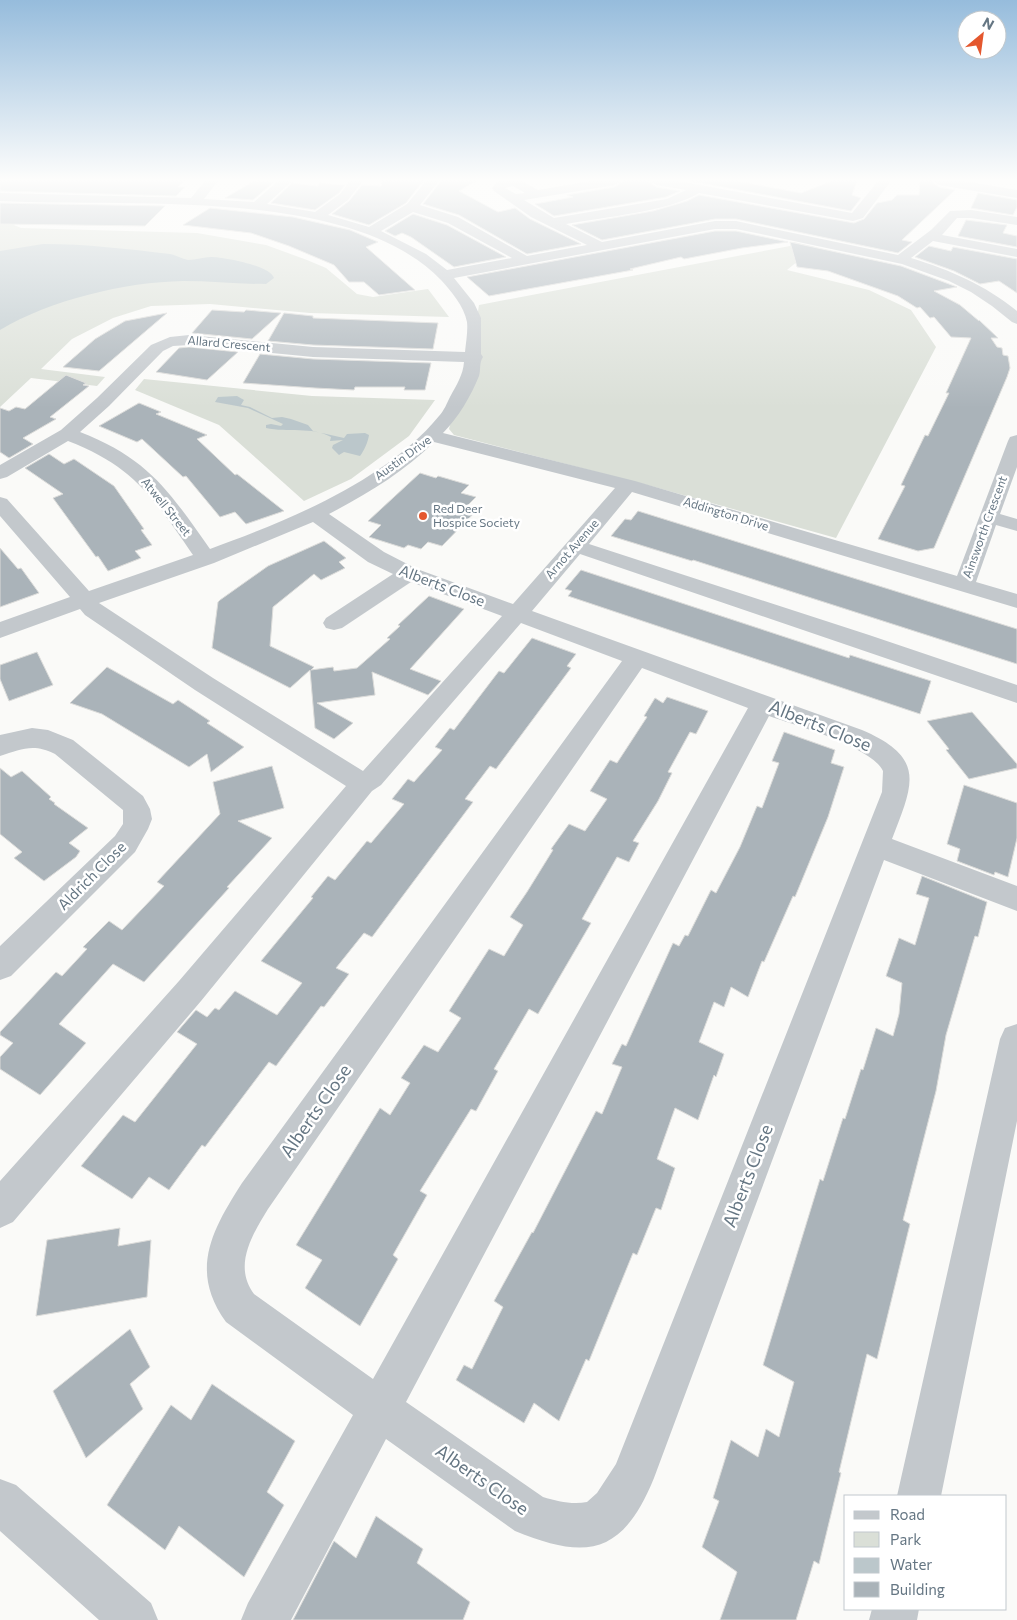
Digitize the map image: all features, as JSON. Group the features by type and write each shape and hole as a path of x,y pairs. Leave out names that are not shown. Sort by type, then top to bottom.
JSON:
{"street":[{"name":"Austin Drive","path":"0,630 206,558 316,514 379,477 434,436 465,389 475,357 477,337 474,318 460,292 445,275 420,257"},
{"path":"519,257 527,261"},
{"path":"445,275 551,257"},
{"path":"890,257 901,259 958,281 1000,304 1017,319"},
{"path":"901,259 904,257"},
{"path":"1000,304 1017,302"},
{"name":"Allard Crescent","path":"0,472 67,434 103,402 157,348 163,344 179,340 313,352 475,357"},
{"name":"Atwell Street","path":"67,434 124,461 137,472 164,501 206,558"},
{"name":"Addington Drive","path":"434,436 628,485 1017,601"},
{"name":"Ainsworth Crescent","path":"964,585 1017,441"},
{"name":"Arnot Avenue","path":"0,1209 190,991 363,784 372,778 628,485"},
{"path":"0,503 94,610 204,684 363,784"},
{"name":"Alberts Close","path":"316,514 376,557 409,574 636,657 860,740 883,752 898,772 898,782 875,844 632,1478 623,1497 612,1512 597,1522 579,1528 554,1524 531,1515 255,1321 238,1306 227,1286 225,1260 232,1234 255,1196 636,657"},
{"path":"989,517 1017,525"},
{"path":"575,546 861,640 1017,694"},
{"path":"334,623 409,574"},
{"path":"265,1620 763,704"},
{"name":"Aldrich Close","path":"0,746 19,738 33,736 53,741 64,747 133,803 138,810 138,820 125,844 0,966"},
{"path":"875,844 1017,899"},
{"path":"919,1495 1017,1039"},
{"path":"0,1501 134,1620"}],"green space":[{"path":"0,257 298,257 326,268 357,294 373,297 428,289 449,317 310,313 210,304 151,306 113,318 72,339 41,369 105,377 97,386 31,378 0,407"},
{"path":"734,257 803,257 787,270 869,290 911,310 936,347 836,538 651,486 454,435 449,429 475,330 479,305"},
{"path":"144,379 312,396 435,400 409,436 351,479 304,501 219,425 135,390"}],"water":[{"path":"0,257 178,257 188,260 211,257 256,266 271,274 274,278 266,284 183,281 161,282 113,289 42,310 0,330"},
{"path":"237,396 244,400 241,405 250,407 272,418 282,417 291,419 308,425 313,431 344,438 347,434 365,433 369,435 367,443 360,456 344,452 339,455 332,448 333,445 343,440 330,441 331,437 316,432 266,428 266,425 281,426 283,424 248,408 215,402 218,397"}],"building":[{"path":"314,257 377,257 415,290 379,295 364,282 349,282 334,265"},
{"path":"439,257 506,257 454,267"},
{"path":"577,257 697,257 684,259 681,257 630,269 633,270 489,296 467,277"},
{"path":"794,257 858,257 901,266 957,287 934,291 960,305 979,320 998,338 991,338 997,347 1002,348 1003,355 1008,356 1010,368 1007,377 934,548 918,551 878,539 905,486 901,485 925,435 928,436 949,393 946,393 971,338 951,337 934,317 930,318 920,307 917,308 898,296 828,271 797,267"},
{"path":"915,257 1004,257 1017,259 1017,293 999,281 980,284 954,271"},
{"path":"212,310 281,313 252,339 192,333"},
{"path":"167,313 99,371 63,367 95,339 125,321"},
{"path":"284,313 313,316 313,318 438,323 433,349 313,345 268,341"},
{"path":"189,347 238,352 207,380 156,372 179,348"},
{"path":"260,354 313,359 431,363 425,390 404,390 405,387 355,387 354,390 243,383"},
{"path":"66,375 86,383 83,385 89,386 50,417 56,419 23,438 33,444 9,458 0,452 0,408 9,411 16,407 25,409"},
{"path":"139,403 161,412 156,414 207,435 197,439 235,475 237,474 284,511 246,524 235,512 220,517 186,476 183,477 142,439 137,442 99,426"},
{"path":"49,454 64,464 74,459 114,486 144,529 141,530 152,545 135,551 141,558 108,571 53,498 63,494 25,468"},
{"name":"Red Deer Hospice Society","path":"420,473 469,485 461,493 476,497 466,507 477,510 442,546 428,542 421,549 408,545 404,548 369,537 381,525 368,521"},
{"path":"638,511 1017,629 1017,664 693,560 611,536 625,519 631,520"},
{"path":"324,541 346,558 339,562 345,568 321,580 314,574 273,607 270,646 314,667 311,670 333,667 334,671 357,668 390,639 387,638 400,626 398,625 429,596 464,609 410,669 441,681 428,695 372,672 375,695 317,703 353,723 334,739 315,728 310,670 290,688 212,648 218,602 220,600 268,566"},
{"path":"0,548 18,569 21,568 39,593 0,607"},
{"path":"581,570 849,658 850,655 931,681 920,714 568,596 572,591 565,589"},
{"path":"532,638 576,654 567,666 571,668 496,769 490,766 465,799 473,802 372,937 364,933 336,968 349,974 324,1007 321,1006 276,1066 269,1062 205,1147 202,1145 169,1190 149,1177 132,1199 81,1166 123,1115 135,1122 197,1044 177,1032 196,1010 207,1017 215,1008 219,1010 235,991 277,1015 302,983 261,961 313,898 311,897 328,876 335,880 367,841 371,843 404,804 392,799 408,779 414,782 442,750 435,747 450,728 454,730 499,671 504,673"},
{"path":"37,652 53,685 9,701 0,679 0,665"},
{"path":"107,667 173,704 178,700 210,721 207,723 244,747 211,772 207,754 189,767 102,714 70,703"},
{"path":"667,697 708,711 696,734 690,732 668,772 672,773 658,801 633,841 639,843 629,862 617,857 582,919 591,923 538,1014 529,1009 494,1069 498,1071 476,1111 471,1109 420,1191 427,1195 393,1255 398,1259 360,1326 305,1288 322,1260 296,1245 380,1108 390,1115 410,1083 401,1078 424,1045 438,1052 461,1018 449,1011 489,949 504,956 523,925 510,917 553,850 551,849 569,824 585,831 607,799 590,791 610,760 617,763 647,717 644,716 655,698 663,703"},
{"path":"972,712 1017,764 1017,768 969,779 946,750 949,749 927,721"},
{"path":"784,732 835,750 831,763 844,767 828,817 795,897 793,896 764,962 762,961 748,997 731,987 724,1007 714,1002 699,1042 724,1054 716,1077 714,1075 698,1120 675,1108 657,1159 675,1168 661,1210 656,1208 637,1255 633,1253 589,1361 586,1359 559,1421 534,1403 524,1423 456,1380 464,1365 472,1369 503,1307 494,1301 533,1233 596,1111 602,1114 622,1067 612,1064 622,1044 626,1046 673,943 679,946 685,935 688,936 711,890 716,893 740,847 757,806 762,808 779,763 772,761"},
{"path":"272,766 284,808 238,821 272,838 227,887 229,888 144,982 113,964 59,1024 86,1043 40,1095 0,1069 0,1057 13,1043 0,1035 0,1032 56,972 62,976 87,949 83,947 109,921 122,930 164,886 157,882 220,814 213,782"},
{"path":"0,768 11,777 22,771 51,797 49,799 54,804 88,828 69,843 80,851 76,857 44,881 14,858 22,852 0,834"},
{"path":"964,785 1017,803 1017,838 1008,877 995,872 994,875 957,861 960,849 947,844"},
{"path":"922,876 987,902 978,937 975,936 946,1035 936,1091 903,1220 910,1224 877,1359 867,1354 819,1564 814,1561 796,1620 720,1620 737,1572 702,1547 719,1501 713,1498 731,1440 758,1457 766,1429 779,1437 794,1382 763,1365 820,1179 823,1181 843,1118 845,1119 861,1069 863,1070 876,1028 893,1036 899,1014 902,983 886,976 899,938 915,945 929,898 916,894"},
{"path":"120,1228 118,1246 151,1240 147,1297 36,1316 47,1240"},
{"path":"130,1329 150,1367 130,1384 143,1409 86,1458 53,1391"},
{"path":"212,1384 295,1441 267,1492 284,1505 244,1577 179,1526 165,1550 107,1505 171,1405 191,1420"},
{"path":"376,1516 423,1549 417,1563 470,1602 463,1620 293,1620 334,1541 356,1558"}],"place":[{"name":"Red Deer Hospice Society","path":"423,516"}]}
